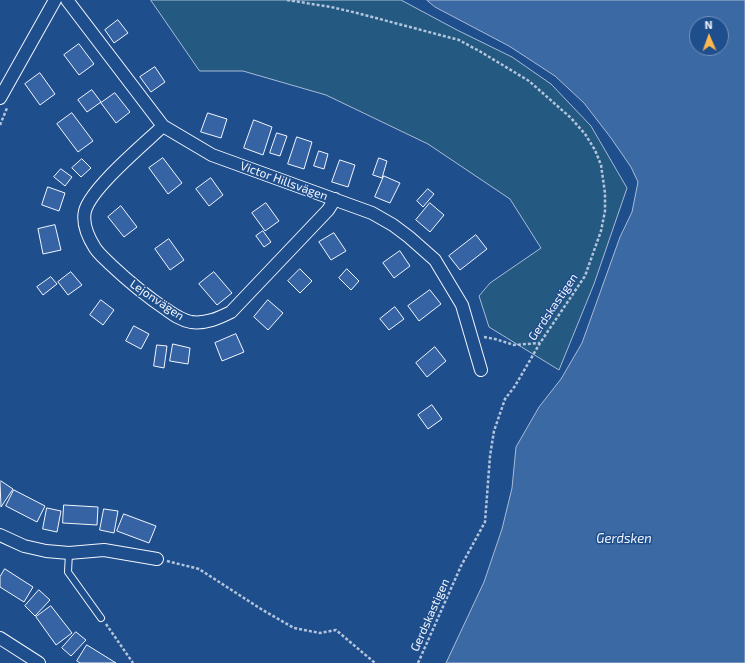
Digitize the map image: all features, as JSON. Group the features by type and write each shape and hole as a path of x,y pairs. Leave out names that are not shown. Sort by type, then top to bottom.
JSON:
{"street":[{"path":"0,98 55,0"},
{"name":"Victor Hillsvägen","path":"67,0 163,126 212,155 372,212 409,237 435,260 462,305 481,370"},
{"name":"Lejonvägen","path":"163,126 107,179 89,201 85,212 84,222 87,234 96,250 127,281 149,298 181,319 192,322 206,322 216,320 232,312 328,210 335,199"},
{"path":"0,535 31,548 46,551 69,553 104,550 157,559"},
{"path":"0,638 38,663"}],"lane":[{"path":"69,553 68,572 101,618"}],"path":[{"name":"Gerdskastigen","path":"287,0 357,12 459,40 528,81 571,118 585,134 595,150 600,165 605,193 605,211 601,232 586,276 540,343 515,386 505,399 494,431 490,456 485,522 461,566 418,663"},
{"path":"471,336 495,339 514,345 540,343"},
{"path":"157,559 199,569 261,609 294,628 320,633 336,630 375,663"},
{"path":"101,618 118,639 133,663"}],"shaded area":[{"path":"151,0 401,0 512,57 551,84 591,126 627,188 594,284 559,370 489,327 479,296 490,283 541,248 510,199 428,144 326,95 243,71 200,71"}],"water":[{"name":"Gerdsken","path":"427,0 745,0 745,663 446,663 484,582 502,529 512,488 516,447 539,407 561,379 582,343 620,237 632,212 638,182 631,167 584,103 555,76 509,46 435,7"}],"building":[{"path":"118,20 128,33 114,43 105,30"},
{"path":"79,44 94,64 79,75 64,55"},
{"path":"155,67 165,82 151,92 140,77"},
{"path":"40,73 55,94 40,105 25,84"},
{"path":"92,90 101,102 87,112 78,100"},
{"path":"115,93 130,112 116,123 101,103"},
{"path":"72,113 93,141 78,152 57,124"},
{"path":"208,113 227,119 221,138 201,132"},
{"path":"254,120 272,127 263,155 244,148"},
{"path":"277,133 287,136 280,156 270,153"},
{"path":"297,137 312,142 304,169 288,164"},
{"path":"319,151 328,154 324,169 314,166"},
{"path":"163,158 182,183 168,194 149,168"},
{"path":"379,158 387,161 382,178 373,175"},
{"path":"82,159 91,168 81,177 72,168"},
{"path":"340,160 355,165 348,187 332,182"},
{"path":"61,169 72,177 65,186 54,177"},
{"path":"384,176 400,183 390,203 375,197"},
{"path":"211,178 223,195 209,206 196,189"},
{"path":"48,187 65,193 59,211 42,205"},
{"path":"428,189 434,194 423,207 417,201"},
{"path":"266,203 279,221 265,231 252,213"},
{"path":"430,203 444,215 430,232 416,220"},
{"path":"121,206 137,227 124,237 108,217"},
{"path":"55,225 61,250 43,254 38,229"},
{"path":"263,231 271,242 264,247 256,236"},
{"path":"334,233 346,251 331,260 319,242"},
{"path":"476,235 487,249 460,270 449,256"},
{"path":"169,239 184,260 170,270 155,249"},
{"path":"400,251 410,266 394,278 383,263"},
{"path":"300,269 312,281 300,293 288,281"},
{"path":"347,269 359,281 351,290 339,278"},
{"path":"71,272 82,285 68,295 58,282"},
{"path":"214,272 232,293 217,305 199,284"},
{"path":"51,277 57,284 43,295 37,287"},
{"path":"430,290 441,304 419,321 408,306"},
{"path":"101,300 114,310 103,325 90,315"},
{"path":"268,300 283,313 268,330 254,317"},
{"path":"395,307 404,319 389,330 380,319"},
{"path":"134,326 149,334 141,349 126,341"},
{"path":"236,334 244,352 222,361 215,343"},
{"path":"173,344 190,348 188,364 170,361"},
{"path":"157,345 167,346 164,368 154,366"},
{"path":"435,347 446,361 427,377 416,363"},
{"path":"432,405 442,419 428,429 418,415"},
{"path":"1,481 13,489 1,507 0,482"},
{"path":"14,490 45,506 37,522 6,506"},
{"path":"64,505 98,507 97,525 63,523"},
{"path":"47,508 61,511 57,532 43,529"},
{"path":"104,509 118,511 114,533 100,530"},
{"path":"124,514 156,526 149,543 117,531"},
{"path":"5,569 33,587 24,602 0,587 0,577"},
{"path":"39,590 50,600 35,616 25,606"},
{"path":"51,606 72,633 56,645 36,617"},
{"path":"76,632 86,640 71,656 62,648"},
{"path":"87,645 116,663 80,663 77,661"}]}
